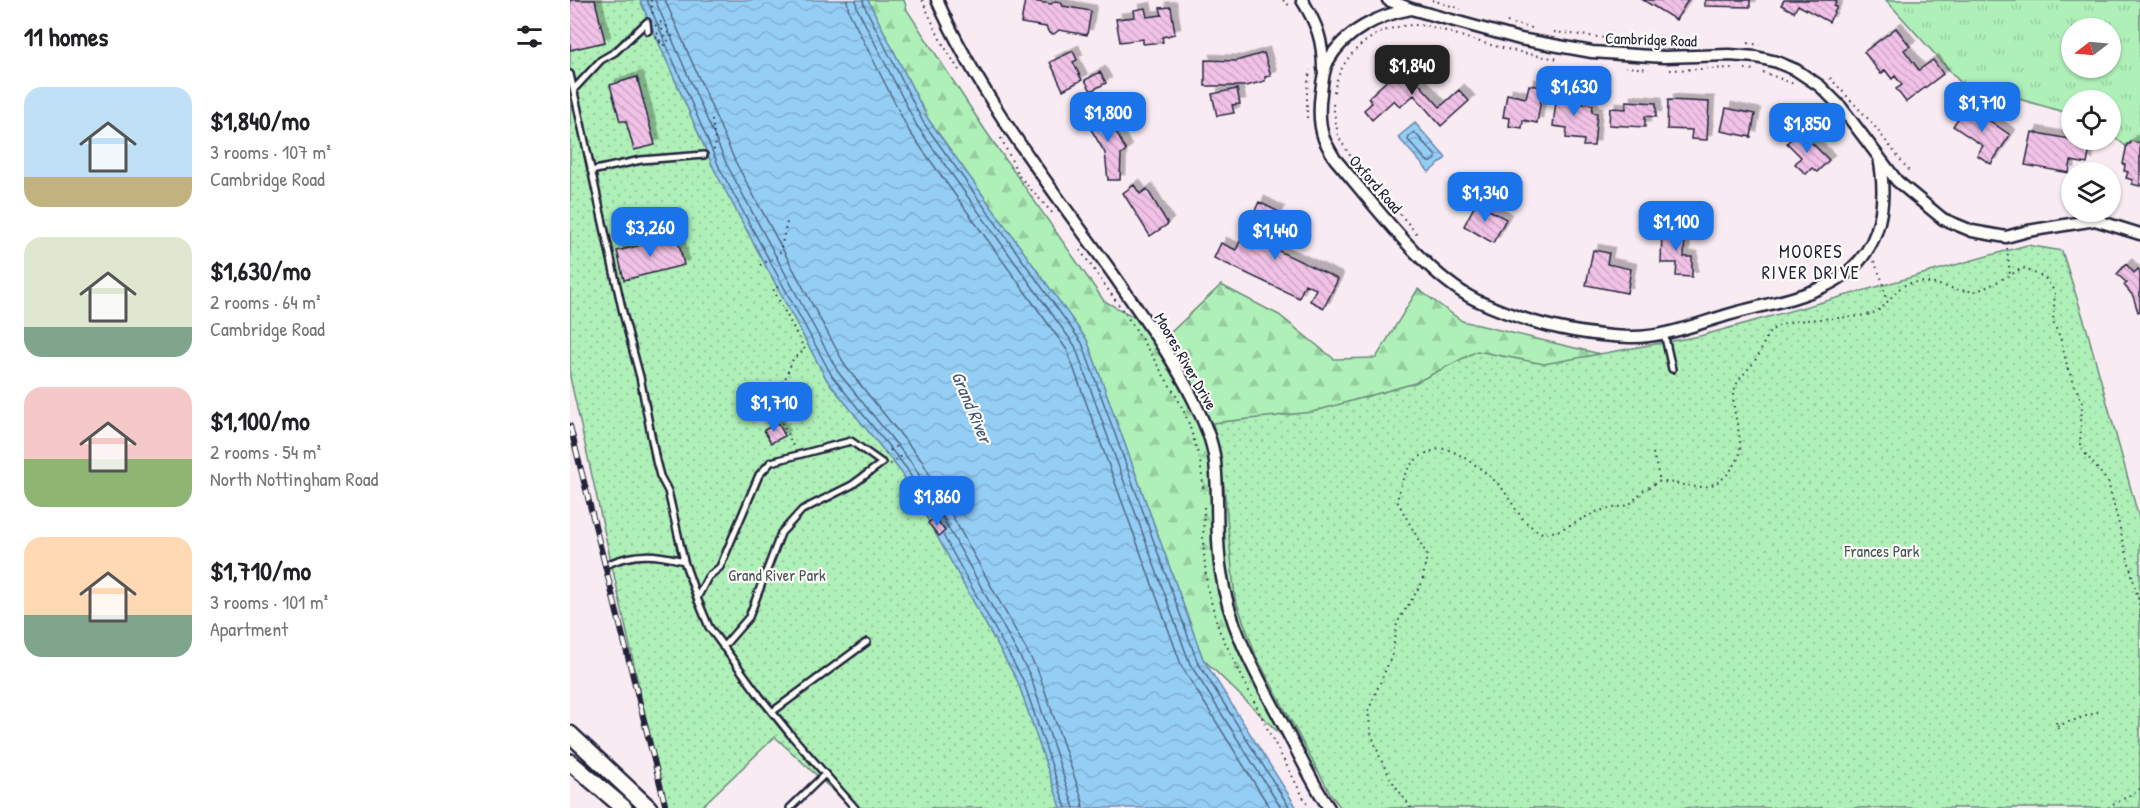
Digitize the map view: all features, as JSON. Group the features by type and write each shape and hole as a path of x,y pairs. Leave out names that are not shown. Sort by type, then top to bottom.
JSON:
{"main road":[{"path":"570,734 649,808"},
{"path":"570,762 624,808"}],"street":[{"name":"Moores River Drive","path":"937,0 973,69 1016,137 1145,320 1193,400 1206,427 1215,459 1220,570 1226,602 1250,663 1329,808"},
{"name":"Oxford Road","path":"1302,0 1313,18 1323,46 1323,79"},
{"name":"Cambridge Road","path":"1388,0 1411,9 1520,39 1592,52 1664,57 1729,55 1756,57 1777,62 1796,70 1820,86 1841,107 1897,181 1943,219 1972,231 2006,237"},
{"name":"Oxford Road","path":"1411,9 1388,14 1354,33 1341,45 1328,62 1323,79 1319,102 1320,123 1324,138 1335,159 1431,268 1474,299 1525,319 1553,327 1624,336 1664,333 1827,285 1845,275 1869,249"},
{"path":"1869,249 1878,229 1882,208 1884,183 1879,158"},
{"path":"2006,237 2095,220 2140,234"}],"lane":[{"path":"574,89 601,60 615,52 647,22 649,30"},
{"path":"570,74 623,313 640,377 656,461 660,476 668,491 684,561 697,598 709,627 723,647 772,712 855,808"},
{"path":"591,171 641,160 704,155"},
{"path":"1664,333 1672,369"},
{"path":"697,598 708,578 720,567 759,475 771,462 851,441 884,461 852,485 802,510 782,533 749,617 723,647"},
{"path":"608,564 624,557 639,555 662,556 684,561"},
{"path":"772,712 867,642"},
{"path":"790,808 825,774"}],"path":[{"path":"647,22 654,15 651,0"},
{"path":"922,0 941,41 964,78"},
{"path":"1283,0 1297,17"},
{"path":"655,36 668,25"},
{"path":"1334,92 1335,83 1344,64 1358,46 1376,34 1394,27 1418,25 1513,51 1565,60"},
{"path":"649,30 663,45 674,34"},
{"path":"659,41 671,30"},
{"path":"1308,120 1307,90 1310,60"},
{"path":"1618,67 1649,69"},
{"path":"1669,70 1737,68 1759,71 1801,88"},
{"path":"1841,107 1852,100"},
{"path":"1332,102 1338,136 1349,154 1417,234"},
{"path":"704,155 716,148 712,120"},
{"path":"999,136 1019,176 1058,220"},
{"path":"760,265 779,256 788,218"},
{"path":"2006,237 2010,275"},
{"path":"1076,245 1132,325 1178,399 1197,450 1204,496"},
{"path":"1869,249 1882,280 1887,302"},
{"path":"1411,808 1392,781 1382,760 1371,733 1368,711 1392,655 1396,623 1422,583 1427,555 1397,501 1404,473 1416,458 1434,450 1446,449 1473,463 1504,491 1526,524 1544,534 1560,530 1598,511 1629,505 1644,490 1660,481 1700,488 1714,486 1733,468 1741,451 1734,406 1736,385 1758,357 1765,338 1773,329 1795,323 1874,313 1909,283 1923,283 1976,292 2023,268 2044,278 2055,292 2053,322 2060,338 2068,369 2082,402 2080,447 2108,482 2139,602 2140,616"},
{"path":"778,287 773,289 805,350 793,358 778,404 779,416 796,454"},
{"path":"884,461 898,445"},
{"path":"1653,453 1660,481"},
{"path":"884,461 905,454"},
{"path":"1204,508 1203,543 1207,587 1219,630 1309,808"},
{"path":"2057,726 2098,712"},
{"path":"2108,808 2140,789"}],"green space":[{"name":"Grand River Park","path":"570,0 640,0 715,171 827,380 902,473 1018,682 1061,808 852,808 775,737 700,808 669,808 663,795 570,377"},
{"path":"868,0 904,0 907,10 985,130 1104,301 1168,335 1221,285 1279,315 1334,359 1376,358 1418,289 1462,321 1600,354 1538,407 1321,774 1203,659 1087,340 928,119"},
{"path":"1886,0 2140,0 2140,158 2121,142 2121,90 2061,90 2061,111 1960,82"},
{"name":"Frances Park","path":"2027,245 2062,251 2087,330 2140,522 2140,808 1341,808 1331,795 1256,656 1235,598 1224,486 1213,423 1312,412 1415,383 1477,351 1544,364 1700,336"}],"water":[{"name":"Grand River","path":"640,0 868,0 928,119 1087,340 1203,659 1297,808 1061,808 1018,682 902,473 827,380 715,171"},
{"path":"1415,123 1446,158 1429,172 1398,137"}],"building":[{"path":"570,0 595,0 605,42 570,50"},
{"path":"1025,0 1051,4 1055,1 1061,2 1063,6 1091,11 1087,35 1059,30 1054,34 1049,33 1046,27 1021,23"},
{"path":"1643,0 1688,0 1676,20"},
{"path":"1705,0 1750,0 1750,7 1705,6"},
{"path":"1784,0 1835,0 1837,1 1834,6 1837,7 1829,22 1798,5 1794,12 1781,5"},
{"path":"1171,7 1175,34 1162,37 1163,42 1143,44 1143,39 1120,42 1116,19 1135,17 1134,10 1145,8 1147,17 1162,15 1160,8"},
{"path":"1896,28 1910,46 1904,50 1919,70 1933,60 1943,74 1906,102 1896,89 1902,85 1895,76 1892,79 1885,70 1881,74 1864,52"},
{"path":"1073,51 1077,60 1073,62 1082,80 1063,90 1050,62"},
{"path":"1264,53 1271,76 1265,77 1265,81 1246,86 1205,86 1205,60 1236,61"},
{"path":"1410,63 1418,72 1413,77 1440,107 1459,90 1469,101 1441,126 1414,95 1400,107 1394,100 1372,120 1364,110 1372,103 1368,98 1391,77 1386,71 1394,64 1401,71"},
{"path":"1100,72 1106,83 1091,91 1085,80"},
{"path":"637,77 655,145 634,150 626,121 620,121 610,85"},
{"path":"1529,85 1543,87 1537,123 1523,120 1522,128 1509,126 1510,118 1503,117 1507,94 1526,98"},
{"path":"1554,85 1570,91 1570,102 1593,105 1592,112 1597,113 1594,146 1583,146 1584,140 1566,138 1567,128 1553,126 1556,101 1552,101"},
{"path":"1237,89 1240,104 1232,105 1234,113 1217,116 1212,94"},
{"path":"1668,100 1709,102 1707,140 1691,139 1692,130 1667,129"},
{"path":"1626,101 1656,103 1656,117 1645,116 1645,127 1609,125 1610,108 1626,109"},
{"path":"1967,105 2010,135 1991,164 1977,155 1983,146 1953,126"},
{"path":"1726,108 1755,114 1751,137 1721,131"},
{"path":"1105,111 1126,151 1121,155 1120,180 1108,180 1105,153 1085,119"},
{"path":"1799,130 1829,160 1817,172 1812,168 1806,174 1795,164 1801,157 1787,143"},
{"path":"2032,132 2061,137 2061,150 2090,150 2087,162 2061,162 2061,172 2025,165"},
{"path":"2130,141 2140,143 2140,186 2132,184 2133,180 2126,178 2128,172 2124,171 2127,144 2130,144"},
{"path":"1134,185 1140,194 1147,189 1168,224 1150,236 1123,193"},
{"path":"1259,202 1279,212 1264,244 1338,279 1324,308 1310,301 1316,289 1305,284 1299,298 1214,258 1221,243 1236,250"},
{"path":"1476,203 1506,219 1493,243 1464,226"},
{"path":"1662,230 1685,231 1684,257 1692,257 1692,277 1676,276 1677,263 1661,263"},
{"path":"677,236 684,265 624,280 617,251"},
{"path":"1593,250 1609,253 1607,264 1631,269 1627,293 1586,285"},
{"path":"2126,264 2134,273 2138,269 2140,271 2140,311 2138,312 2133,296 2124,285 2127,283 2117,274"},
{"path":"778,423 785,436 771,443 764,430"},
{"path":"935,518 945,531 939,536 928,523"}],"railway":[{"path":"570,426 666,808"}],"district":[{"name":"MOORES RIVER DRIVE","path":"1811,261"}]}
